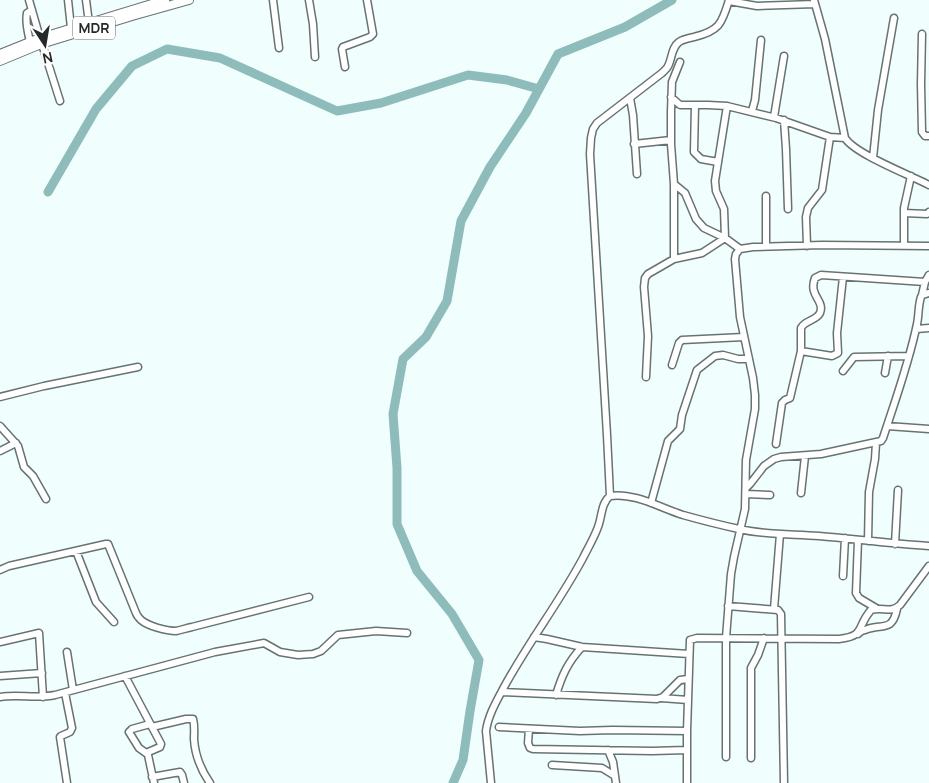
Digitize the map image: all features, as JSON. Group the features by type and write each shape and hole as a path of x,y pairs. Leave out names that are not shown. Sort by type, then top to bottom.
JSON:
{"main road":[{"name":"MDR","path":"0,61 71,28 165,0"},
{"name":"MDR","path":"0,54 30,42 41,41 189,0"}],"street":[{"path":"30,0 60,101"},
{"path":"68,0 71,28"},
{"path":"86,0 89,23"},
{"path":"273,0 279,48"},
{"path":"309,0 316,58"},
{"path":"345,67 343,47 370,37 373,34 367,0"},
{"path":"491,783 486,725 502,692 578,566 598,526 605,502 610,496 591,163 591,138 597,123 664,72 675,46 680,41 714,30 723,20 729,1 757,6 814,2 825,40 845,138 855,148 929,185"},
{"path":"30,42 26,15 32,10"},
{"path":"873,158 878,110 894,18"},
{"path":"922,34 926,48 922,77 925,108 922,132 925,136 929,136"},
{"path":"752,112 761,40"},
{"path":"774,117 784,56"},
{"path":"674,259 671,97 672,84 680,62"},
{"path":"664,72 672,84"},
{"path":"922,77 929,77"},
{"path":"671,97 680,104 687,106 727,106 784,120 830,137 845,138"},
{"path":"630,98 637,174"},
{"path":"695,105 694,152 702,159 718,162"},
{"path":"725,238 724,209 716,191 715,181 727,106"},
{"path":"784,120 788,209"},
{"path":"806,246 806,217 808,208 822,190 830,137"},
{"path":"634,144 671,140"},
{"path":"904,245 905,200 911,176"},
{"path":"674,184 685,193 696,219 704,228 725,238 740,249"},
{"path":"766,196 766,246"},
{"path":"904,213 927,214 929,212"},
{"path":"646,377 648,336 645,278 648,274 674,259 702,253 725,238"},
{"path":"726,757 726,638 728,606 731,574 745,509 746,460 755,409 755,395 738,302 736,254 745,247 766,246 929,246"},
{"path":"776,444 782,403 790,398 801,351 802,325 817,316 821,310 820,302 815,296 814,278 821,275 925,282"},
{"path":"746,491 764,466 781,457 821,454 881,441 909,356 916,330 919,302 926,294 925,282 929,275"},
{"path":"801,351 832,356 838,353 837,333 843,276"},
{"path":"916,330 929,328"},
{"path":"672,365 682,340 744,337"},
{"path":"651,503 668,441 680,429 682,415 697,370 715,356 748,359"},
{"path":"885,373 888,356"},
{"path":"843,371 854,357 909,356"},
{"path":"0,397 138,367"},
{"path":"0,426 16,443 24,467 33,476 46,499"},
{"path":"887,426 929,429"},
{"path":"868,541 869,492 876,442"},
{"path":"0,451 16,443"},
{"path":"801,494 804,456"},
{"path":"895,544 898,490"},
{"path":"746,491 770,495"},
{"path":"610,496 622,495 636,498 683,515 740,530 929,546"},
{"path":"774,609 780,534"},
{"path":"843,576 846,538"},
{"path":"858,540 856,593 859,598 876,608 897,609"},
{"path":"0,570 9,566 108,544 136,614 141,620 158,628 177,631 309,597"},
{"path":"76,550 96,602 114,622"},
{"path":"687,783 689,643 692,638 839,639 853,636 865,630 886,626 891,623 897,609 929,566"},
{"path":"728,606 774,609 778,610 781,614 784,783"},
{"path":"858,634 868,613 876,608"},
{"path":"0,697 44,697 215,652 264,643 280,652 298,655 313,654 321,651 338,635 376,631 406,633"},
{"path":"0,642 39,633 44,697"},
{"path":"534,638 582,647 689,654"},
{"path":"751,758 751,668 764,638"},
{"path":"556,695 566,666 582,647"},
{"path":"67,652 73,690"},
{"path":"0,676 42,673"},
{"path":"125,676 160,741 161,746 146,753"},
{"path":"661,698 680,680 688,679"},
{"path":"65,692 72,728 70,732 60,738 67,783"},
{"path":"502,692 688,700"},
{"path":"184,783 180,772 153,780 146,753 139,748 129,732 132,729 151,725 193,719 196,751 210,783"},
{"path":"499,728 580,731 687,731"},
{"path":"529,729 528,743 530,748 687,750"},
{"path":"608,750 613,762 615,779"},
{"path":"552,765 602,768 615,779"}],"waterway":[{"path":"453,783 463,760 479,660 452,614 417,571 397,524 397,468 393,414 403,359 426,337 447,301 461,221 490,167 526,113 558,54 625,27 672,0"},
{"path":"48,192 96,109 132,66 167,49 220,58 337,111 381,103 468,75 507,80 539,89"}]}
